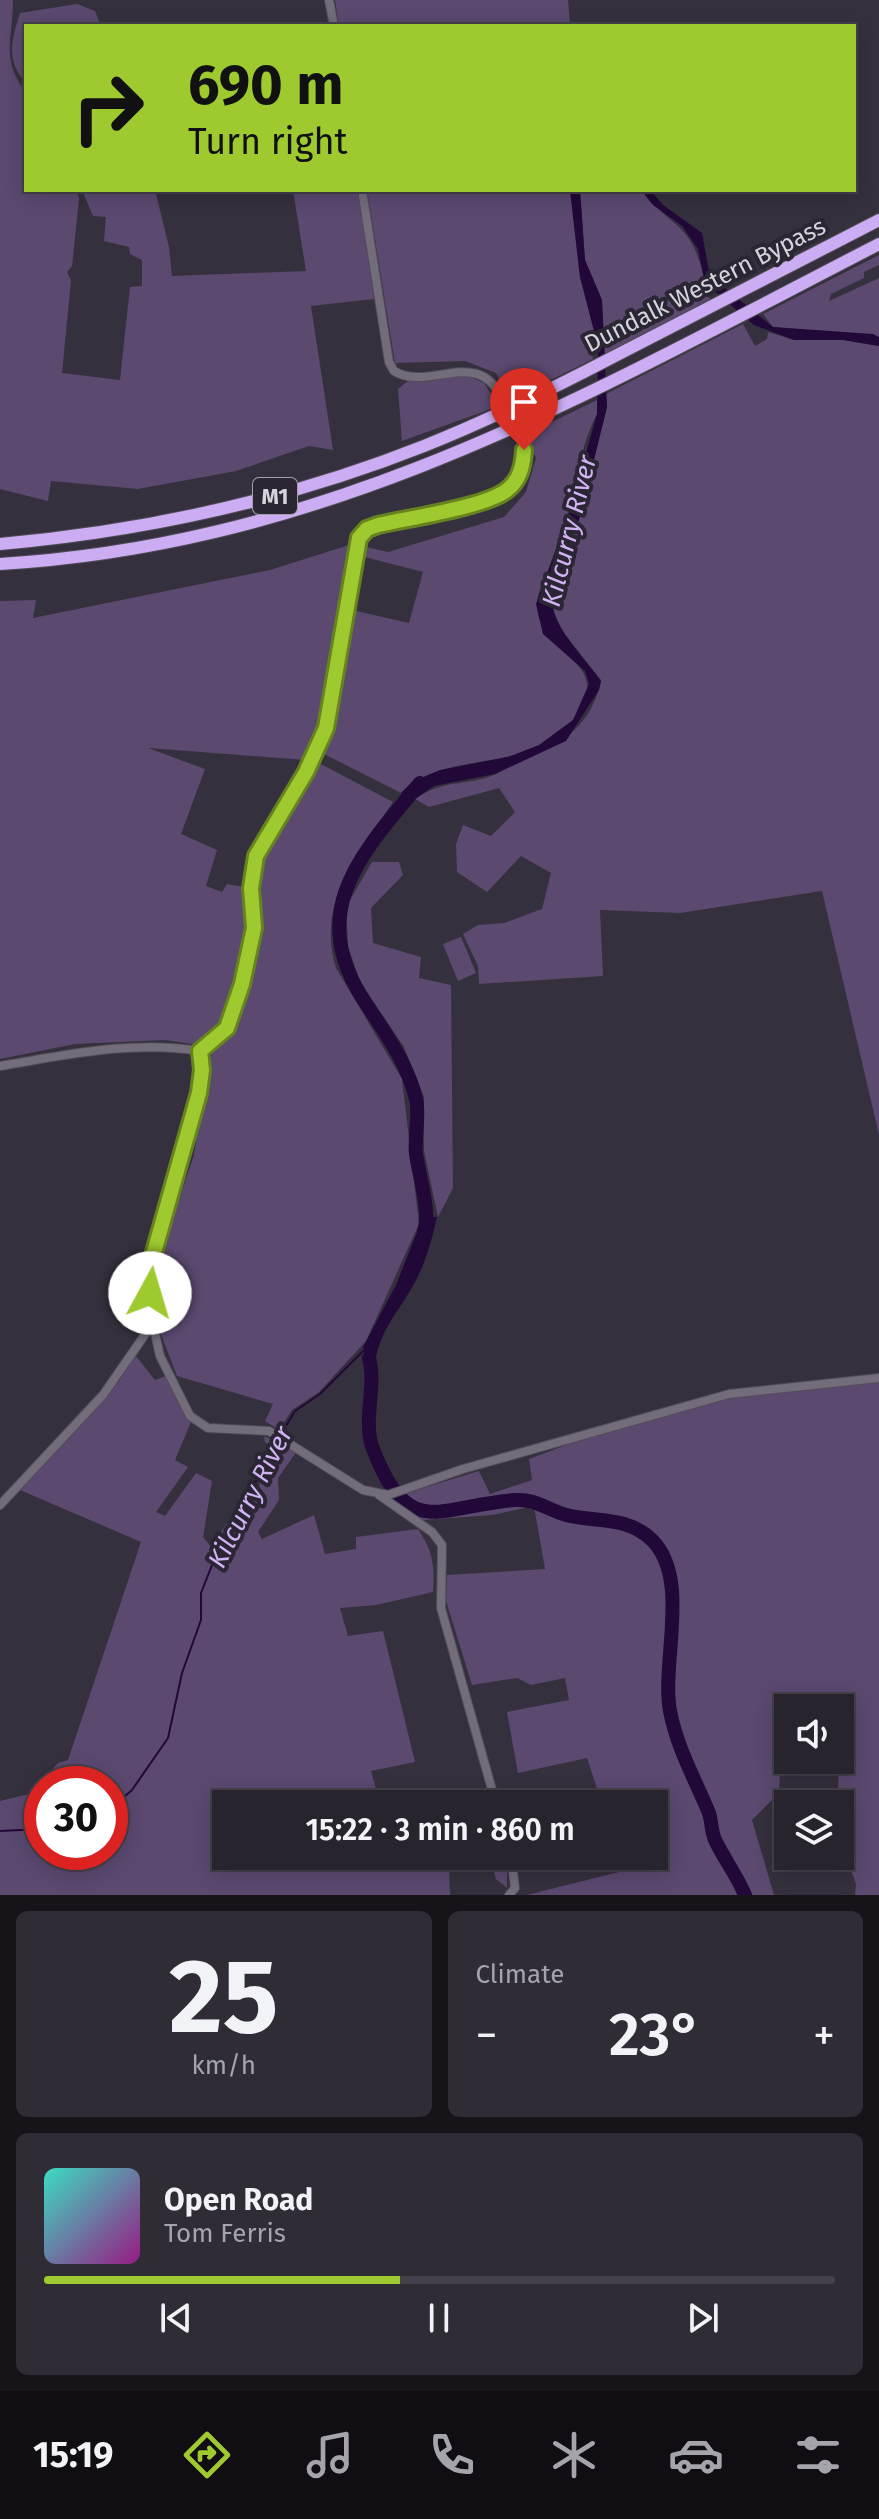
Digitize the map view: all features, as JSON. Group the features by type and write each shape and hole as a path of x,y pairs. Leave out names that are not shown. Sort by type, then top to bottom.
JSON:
{"highway":[{"name":"Dundalk Western Bypass","path":"0,544 171,521 286,493 442,439 517,407 879,220"},
{"name":"Dundalk Western Bypass","path":"0,564 168,540 320,504 462,452 591,394 879,244"}],"street":[{"path":"329,0 334,24"},
{"path":"362,192 389,362 399,374 475,374 494,384 503,401"},
{"path":"0,1066 46,1056 136,1046 200,1051 227,1028 242,984 254,928 251,888 256,856 306,772 326,728 358,544 367,529 494,498 507,491 522,470 524,450 521,440"},
{"path":"200,1051 202,1070 199,1093 149,1270 153,1323 160,1356 190,1416 208,1428 269,1431 363,1490 383,1495 432,1532 442,1545 441,1608 492,1790"},
{"path":"0,1505 103,1395 153,1323"},
{"path":"383,1495 729,1394 879,1378"},
{"path":"509,1895 515,1888 513,1870"}],"shaded area":[{"path":"0,0 13,0 10,59 24,89 24,192 77,192 79,199 72,266 67,272 71,281 62,373 120,380 130,287 142,286 142,260 130,254 129,247 104,241 106,217 93,216 83,192 155,192 169,247 172,276 306,271 293,192 358,192 374,299 311,306 333,450 309,446 236,471 138,489 51,481 48,501 0,489"},
{"path":"335,0 568,0 570,24 339,24"},
{"path":"77,4 95,11 100,24 24,24 24,81 15,66 12,50 20,13"},
{"path":"367,192 570,192 580,277 595,330 588,333 593,359 510,400 496,373 465,361 395,363"},
{"path":"580,192 643,192 688,238 705,283 698,291 711,299 605,354 602,300 585,260"},
{"path":"879,255 879,265 864,272 864,278 831,294 829,301 879,278 879,337 773,327 763,314"},
{"path":"743,324 755,346 767,339 768,332 794,340 843,340 879,346 879,1135 822,891 680,913 600,910 603,976 479,984 478,966 463,934 478,925 504,923 542,909 551,873 521,856 487,892 457,872 456,844 463,825 491,836 515,812 499,788 429,807 415,799 436,788 496,774 556,744 580,725 589,712 601,680 560,628 553,609 607,407 606,394"},
{"path":"468,376 484,383 499,406 402,441 398,389 409,380"},
{"path":"597,400 597,414 583,450 566,520 537,600 541,623 550,638 583,671 587,684 584,700 572,721 555,738 534,749 441,770 420,779 401,793 324,754 333,725 352,610 409,623 423,572 361,556 362,546 388,552 504,517 526,492 536,458 525,435"},
{"path":"349,545 319,730 306,760 148,748 205,769 181,834 217,850 206,886 222,892 227,884 244,887 245,937 220,1025 199,1045 165,1040 75,1044 0,1059 0,601 36,600 33,618 270,570"},
{"path":"317,762 393,802 344,880 336,900 331,944 336,968 402,1079 419,1224 366,1341 319,1392 292,1410 279,1430 265,1421 273,1404 177,1376 157,1324 155,1293 161,1252 194,1155 207,1060 232,1030 260,940 256,880 263,851"},
{"path":"372,862 399,862 403,875 371,908 373,943 421,957 419,978 451,985 453,1188 438,1217 424,1151 424,1097 404,1047 360,982 348,946 346,907"},
{"path":"461,937 476,973 458,981 443,944"},
{"path":"135,1355 155,1380 166,1376 185,1416 191,1422 175,1460 188,1467 156,1512 165,1516 196,1473 212,1481 203,1537 211,1547 246,1495 255,1493 276,1452 265,1442 264,1436 297,1451 278,1478 279,1500 258,1532 262,1539 314,1515 325,1554 356,1549 356,1537 418,1529 432,1559 433,1592 376,1605 340,1608 348,1636 383,1631 415,1762 371,1771 376,1790 212,1790 212,1870 449,1870 450,1895 0,1895 0,1801 24,1795 24,1870 128,1870 128,1766 56,1766 68,1760 141,1542 20,1490 119,1381"},
{"path":"879,1382 879,1895 855,1895 856,1884 851,1870 854,1870 854,1790 838,1790 839,1774 854,1774 854,1694 774,1694 774,1774 780,1774 779,1790 774,1790 774,1798 752,1820 774,1895 527,1895 623,1870 668,1870 668,1790 597,1790 587,1758 518,1773 507,1712 569,1700 565,1678 531,1685 517,1678 472,1685 446,1601 447,1575 545,1569 534,1506 492,1515 423,1520 390,1498 479,1471 490,1494 532,1480 529,1459 603,1431 724,1399"},
{"path":"493,1870 507,1870 507,1888 496,1879"}],"water":[{"path":"570,192 580,192 585,260 602,300 607,407 579,520 553,597 553,607 562,629 601,681 599,690 566,741 495,774 434,786 415,799 401,793 412,782 440,770 508,757 539,745 573,720 589,684 585,671 543,634 536,604 568,517 597,414 598,347 580,277"},
{"path":"643,192 652,192 663,205 702,233 710,276 773,327 873,334 879,337 879,346 843,340 794,340 754,325 705,283 698,249 682,226 653,205"},
{"path":"423,1217 437,1217 431,1242 415,1282 382,1338 376,1377 369,1376 363,1347 396,1285"}],"waterway":[{"name":"Kilcurry River","path":"420,783 378,834 348,885 340,911 340,939 348,969 395,1048 412,1086 417,1106 416,1154 425,1204 424,1232"},
{"name":"Kilcurry River","path":"281,1434 295,1411 320,1394 363,1351"},
{"path":"369,1358 369,1427 373,1449 386,1478 400,1497 414,1508 430,1512 447,1511 489,1503 528,1501 571,1516 630,1526 652,1540 664,1557 672,1598 668,1691 673,1725 709,1813 714,1839 745,1895"},
{"name":"Kilcurry River","path":"128,1793 168,1738 182,1673 201,1620 201,1593 212,1565 278,1439"},
{"name":"Kilcurry River","path":"0,1831 24,1830"}],"tunnel":[{"path":"506,408 521,440"}],"route":[{"path":"150,1293 149,1270 199,1093 202,1070 200,1051 227,1028 242,984 254,928 251,888 256,856 306,772 326,728 359,538 367,529 378,525 494,498 515,482 522,470 524,450"}]}
